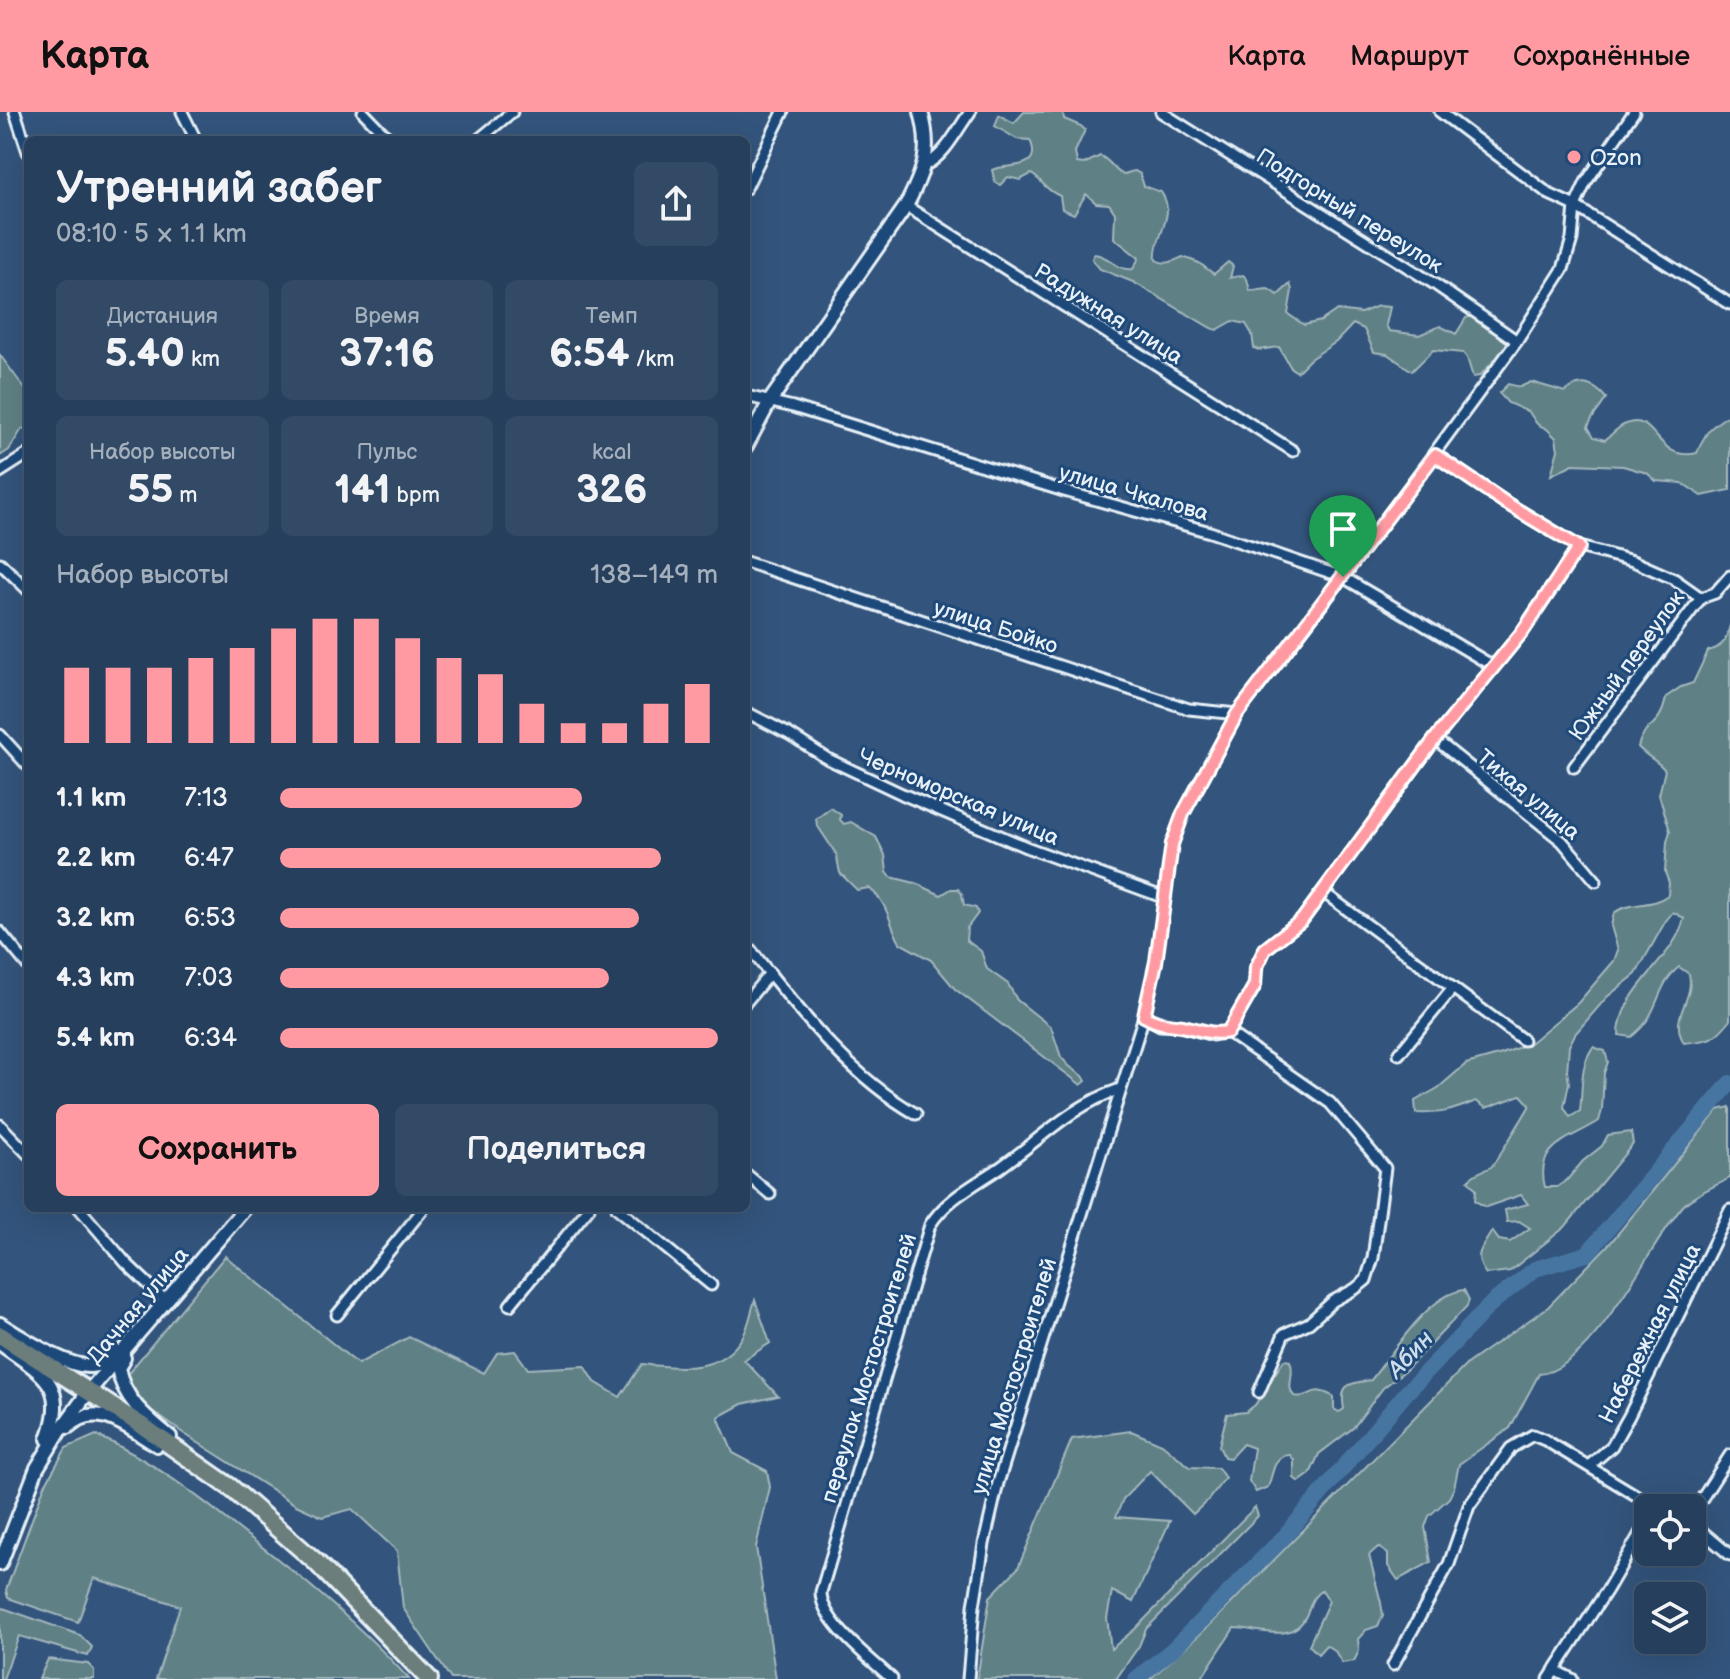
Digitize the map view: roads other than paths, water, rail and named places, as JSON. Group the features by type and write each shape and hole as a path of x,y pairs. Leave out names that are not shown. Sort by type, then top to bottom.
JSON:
{"highway":[{"path":"0,1335 230,1487 316,1562 429,1679"}],"main road":[{"path":"750,438 770,401 906,206 925,165 927,134 921,112"},
{"name":"Дачная улица","path":"37,1468 89,1391 242,1212"},
{"path":"0,1324 43,1351 88,1366 106,1361 137,1338"},
{"path":"137,1338 118,1368 121,1385 141,1413 230,1487"},
{"path":"0,1343 44,1375 57,1397 55,1419 0,1564"},
{"path":"37,1468 70,1424 85,1415 108,1416 230,1487"}],"street":[{"path":"15,112 24,140"},
{"path":"182,112 194,136"},
{"path":"363,112 386,136"},
{"path":"483,136 512,112"},
{"path":"750,180 783,112"},
{"path":"925,165 942,152 970,112"},
{"name":"Подгорный переулок","path":"1161,112 1436,285 1517,341"},
{"path":"1440,112 1549,194 1575,206 1730,304"},
{"path":"1575,206 1586,182 1634,112"},
{"name":"Радужная улица","path":"906,206 1293,451"},
{"name":"улица Мостостроителей","path":"968,1679 974,1606 998,1483 1144,1016 1156,962 1172,844 1183,814 1237,714 1435,455 1517,341 1563,269 1572,239 1575,206"},
{"name":"улица Чкалова","path":"750,397 1210,532 1343,577 1493,666"},
{"name":"Южный переулок","path":"1435,455 1579,547 1633,561 1674,579 1701,598 1574,767"},
{"path":"0,472 24,457"},
{"path":"1228,1032 1255,985 1256,968 1265,949 1302,920 1435,739 1523,631 1579,547"},
{"path":"0,563 24,586"},
{"name":"улица Бойко","path":"750,563 1189,709 1237,714"},
{"path":"1701,598 1715,593 1730,576"},
{"name":"Черноморская улица","path":"750,714 828,759 902,794 1026,847 1165,898"},
{"path":"0,735 24,762"},
{"name":"Тихая улица","path":"1435,739 1562,841 1596,881"},
{"path":"1323,892 1523,1040"},
{"path":"0,932 24,961"},
{"path":"750,949 842,1057 876,1088 916,1114"},
{"path":"750,997 770,973"},
{"path":"1399,1054 1453,988"},
{"path":"1144,1016 1160,1025 1181,1026 1213,1035 1228,1032 1330,1103 1385,1168 1373,1258 1366,1280 1333,1301 1309,1323 1284,1334 1259,1392"},
{"name":"переулок Мостостроителей","path":"892,1679 835,1622 821,1603 821,1592 930,1225 938,1211 954,1198 1002,1166 1076,1109 1092,1099 1120,1089"},
{"path":"0,1125 24,1150"},
{"path":"750,1177 770,1194"},
{"name":"Набережная улица","path":"1590,1465 1612,1446 1629,1416 1730,1210"},
{"path":"82,1212 126,1263 167,1302"},
{"path":"337,1315 421,1212"},
{"path":"510,1305 586,1212"},
{"path":"622,1212 711,1285"},
{"path":"1393,1665 1449,1564 1469,1506 1511,1448 1522,1439 1533,1435 1590,1465 1634,1495"},
{"path":"1705,1494 1730,1455"},
{"path":"1706,1535 1730,1555"},
{"path":"1572,1679 1552,1674 1634,1544"}],"waterway":[{"name":"Абин","path":"1136,1679 1173,1649 1286,1535 1407,1392 1493,1302 1535,1269 1587,1254 1730,1083"}],"place":[{"name":"Ozon","path":"1574,157"}]}
